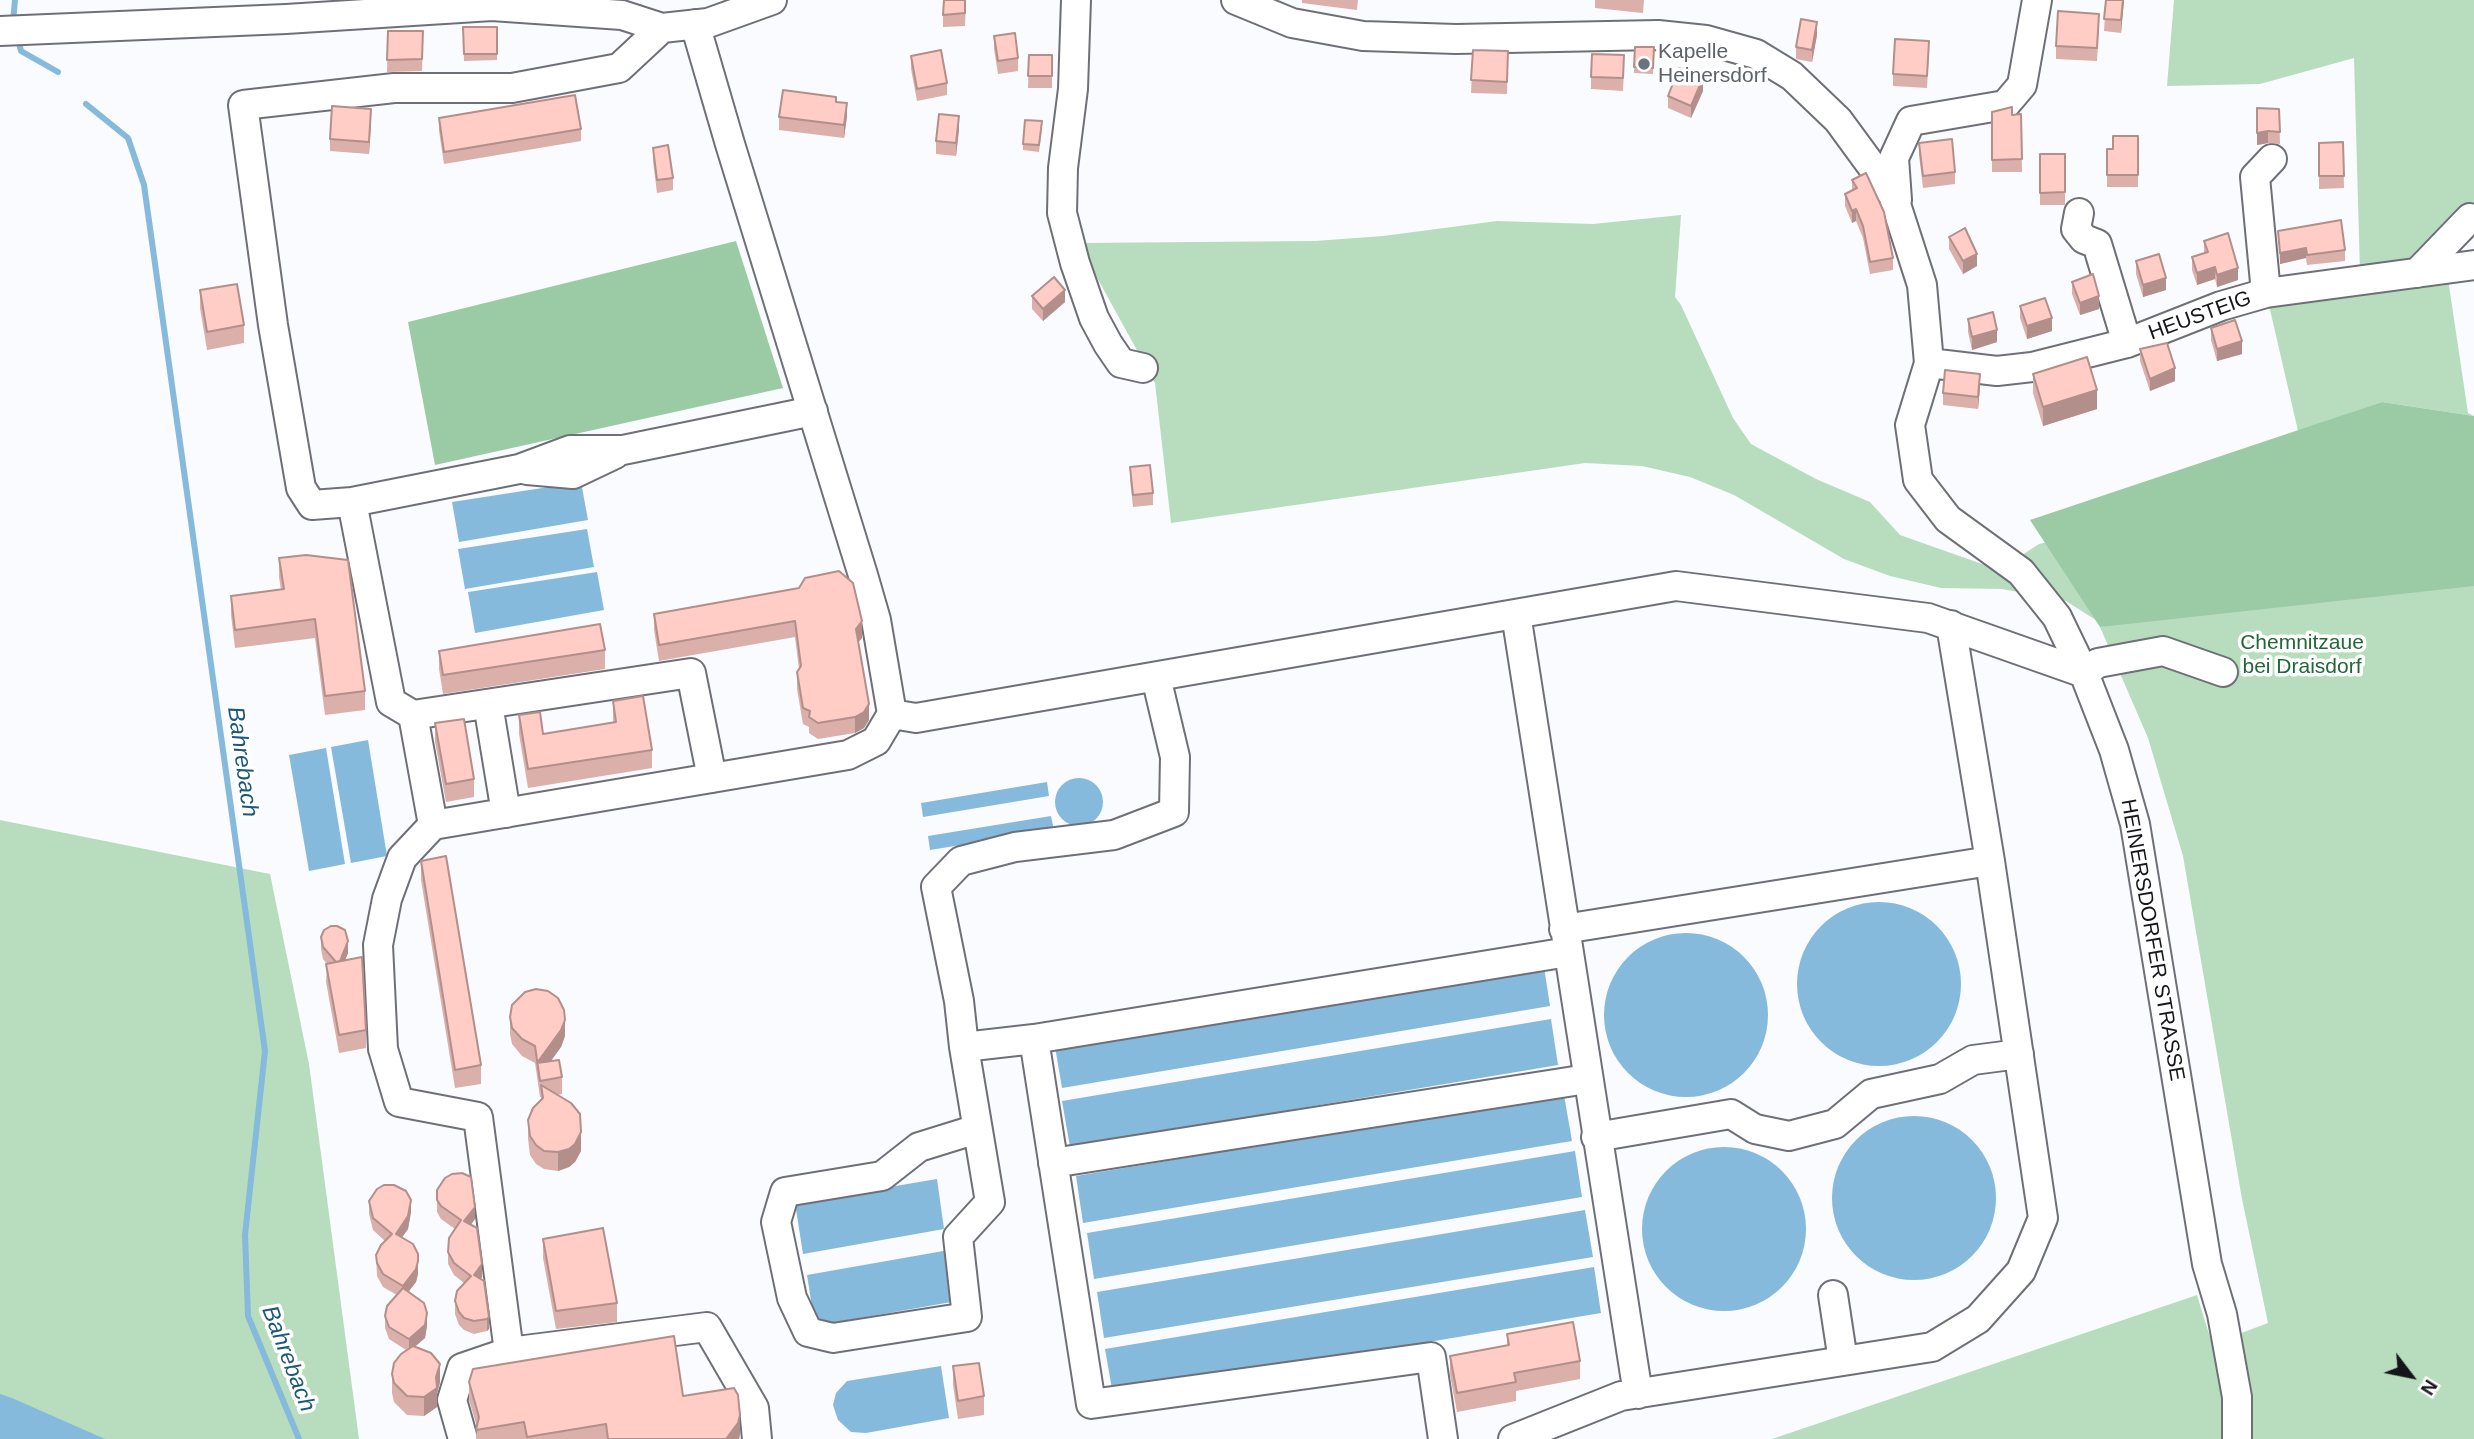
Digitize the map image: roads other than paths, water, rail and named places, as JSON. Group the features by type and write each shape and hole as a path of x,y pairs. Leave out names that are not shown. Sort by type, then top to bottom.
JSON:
{"street":[{"path":"0,31 285,9 492,3 622,15 662,27 708,23 772,0"},
{"path":"1076,0 1073,89 1063,168 1062,213 1074,263 1094,318 1122,363 1143,368"},
{"name":"HEINERSDORFER STRASSE","path":"1236,0 1292,23 1363,36 1456,39 1658,35 1706,40 1756,54 1792,76 1838,120 1896,199 1922,285 1929,363 1910,425 1918,480 1948,520 2021,572 2057,617 2084,673 2114,750 2134,824 2207,1264 2222,1314 2236,1397 2237,1439"},
{"path":"1896,199 1894,158 1911,121 2005,104 2022,85 2037,0"},
{"path":"509,1352 478,1117 399,1102 383,1049 378,945 387,899 402,858 433,825 848,755 876,741 892,714 876,620 695,24"},
{"path":"662,27 619,68 512,88 394,88 243,105 273,325 301,488 312,505 352,502 519,470 570,450 623,450 813,411"},
{"path":"2266,293 2255,177 2272,159"},
{"path":"2079,213 2076,229 2084,239 2097,244 2127,343"},
{"path":"2417,273 2473,221"},
{"name":"HEUSTEIG","path":"1929,363 1997,371 2020,368 2086,355 2127,343 2221,306 2266,293 2474,265"},
{"path":"352,502 391,702 413,715 691,673 712,778"},
{"path":"892,714 916,718 1676,586 1928,618 2084,673 2098,663 2163,651 2223,673"},
{"path":"1516,614 1637,1394"},
{"path":"1513,1439 1621,1396 1932,1346 1978,1319 2021,1272 2043,1218 1990,861 1951,625"},
{"path":"977,1129 919,1147 882,1176 785,1192 776,1222 792,1298 808,1332 834,1338 967,1317 958,1237 990,1202 959,1001 936,887 961,861 1015,847 1114,835 1174,812 1175,757 1156,677"},
{"path":"488,704 506,813"},
{"path":"413,715 433,825"},
{"path":"964,1047 1034,1039 1990,861"},
{"path":"1034,1039 1091,1404 1431,1357 1443,1439"},
{"path":"1596,1137 1731,1114 1755,1129 1789,1136 1835,1124 1871,1094 1940,1079 1973,1060 2019,1054"},
{"path":"1053,1163 1587,1079"},
{"path":"1833,1295 1843,1361"},
{"path":"463,1439 452,1400 462,1368 509,1352 707,1327 754,1408 757,1439"}],"water":[{"path":"581,482 588,520 459,542 452,502"},
{"path":"587,529 594,567 465,589 458,549"},
{"path":"597,572 604,610 475,633 468,592"},
{"path":"368,740 387,856 351,863 331,747"},
{"path":"326,748 345,864 309,871 289,755"},
{"path":"1079,778 1096,785 1103,802 1096,819 1079,826 1062,819 1055,802 1062,785"},
{"path":"1047,782 1049,796 923,817 921,803"},
{"path":"1051,816 1054,830 930,850 928,836"},
{"path":"1879,902 1910,908 1937,926 1955,953 1961,984 1955,1015 1937,1042 1910,1060 1879,1066 1848,1060 1821,1042 1803,1015 1797,984 1803,953 1821,926 1848,908"},
{"path":"1686,933 1717,939 1744,957 1762,984 1768,1015 1762,1046 1744,1073 1717,1091 1686,1097 1655,1091 1628,1073 1610,1046 1604,1015 1610,984 1628,957 1655,939"},
{"path":"1543,960 1550,1006 1062,1088 1054,1041"},
{"path":"1551,1019 1558,1065 1070,1147 1062,1101"},
{"path":"1564,1095 1572,1141 1083,1223 1076,1176"},
{"path":"1914,1116 1945,1122 1972,1140 1990,1167 1996,1198 1990,1229 1972,1256 1945,1274 1914,1280 1883,1274 1856,1256 1838,1229 1832,1198 1838,1167 1856,1140 1883,1122"},
{"path":"1724,1147 1755,1153 1782,1171 1800,1198 1806,1229 1800,1260 1782,1287 1755,1305 1724,1311 1693,1305 1666,1287 1648,1260 1642,1229 1648,1198 1666,1171 1693,1153"},
{"path":"1575,1151 1582,1197 1094,1279 1087,1233"},
{"path":"937,1179 944,1229 803,1254 795,1203"},
{"path":"1585,1210 1593,1257 1104,1338 1097,1292"},
{"path":"949,1250 957,1301 815,1326 807,1275"},
{"path":"1594,1267 1601,1313 1113,1395 1105,1349"},
{"path":"941,1366 949,1418 866,1433 851,1432 838,1420 833,1405 836,1393 847,1381"},
{"path":"0,1394 12,1398 105,1439 0,1439"}],"waterway":[{"name":"Bahrebach","path":"13,22 15,0"},
{"name":"Bahrebach","path":"18,39 21,51 58,72"},
{"name":"Bahrebach","path":"86,104 128,138 144,185 265,1051 245,1235 248,1316 299,1439"}],"place":[{"name":"Kapelle Heinersdorf","path":"1644,64"}],"park label":[{"name":"Chemnitzaue bei Draisdorf","path":"2302,655"}]}
